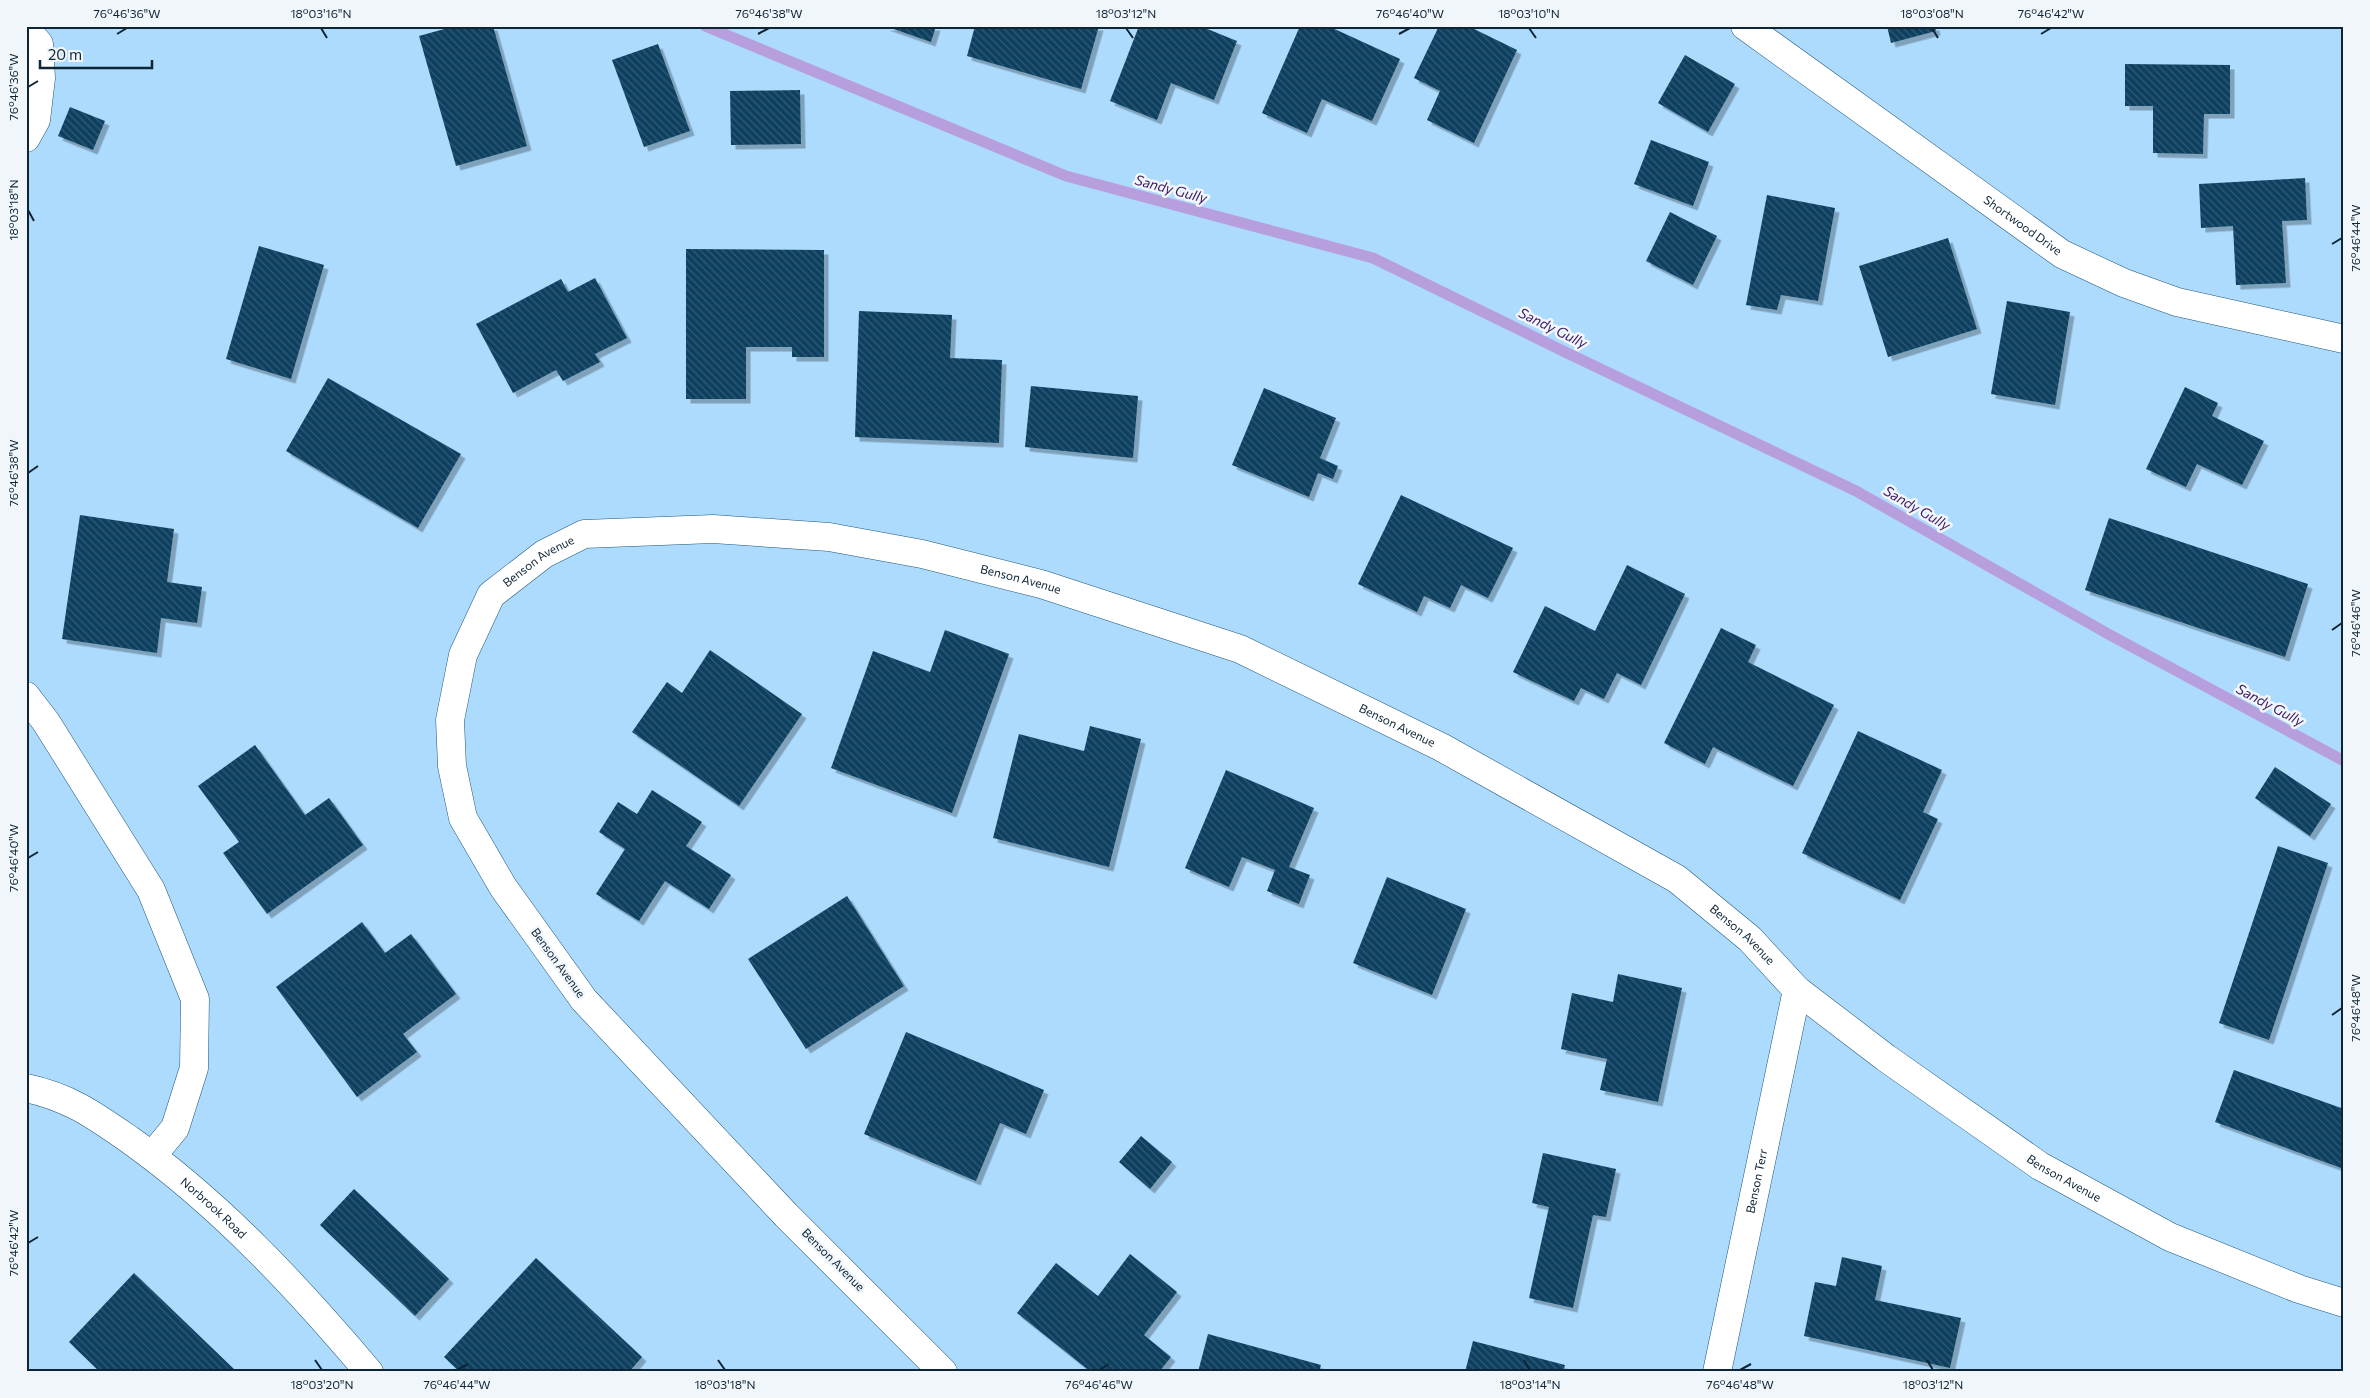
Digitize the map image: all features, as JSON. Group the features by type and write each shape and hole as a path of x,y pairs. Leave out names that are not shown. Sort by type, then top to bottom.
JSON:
{"street":[{"name":"Shortwood Drive","path":"1745,26 2062,254 2124,283 2177,302 2344,339"},
{"path":"26,29 39,44 41,78 36,120 26,138"},
{"name":"Benson Avenue","path":"943,1372 786,1215 584,1000 503,887 463,818 452,766 450,720 463,655 491,595 544,554 584,534 713,530 838,539 922,554 1041,584 1240,648 1441,747 1677,879 1750,938 1797,990 1886,1058 2040,1166 2170,1237 2299,1289 2344,1303"},
{"path":"26,696 46,722 151,890 195,999 194,1068 175,1128 152,1156"},
{"name":"Benson Terr","path":"1717,1372 1797,990"},
{"name":"Norbrook Road","path":"26,1088 53,1093 92,1114 152,1156 229,1222 296,1289 369,1372"}],"building":[{"path":"455,26 493,26 527,146 456,166 419,36"},
{"path":"885,26 936,26 931,42"},
{"path":"975,26 1099,26 1081,89 967,56"},
{"path":"1139,26 1200,26 1237,41 1214,100 1171,83 1157,120 1110,101"},
{"path":"1300,26 1328,26 1400,59 1372,121 1322,99 1307,133 1262,113"},
{"path":"1439,26 1468,26 1517,50 1474,143 1427,120 1440,91 1414,78"},
{"path":"1887,26 1935,26 1936,31 1891,43"},
{"path":"658,44 690,131 644,147 612,60"},
{"path":"1685,55 1735,84 1708,132 1658,103"},
{"path":"2125,64 2230,65 2230,114 2204,114 2203,154 2153,153 2153,106 2125,106"},
{"path":"800,90 801,144 731,145 730,91"},
{"path":"70,107 105,121 93,150 58,136"},
{"path":"1651,140 1709,162 1693,206 1634,184"},
{"path":"2305,178 2307,220 2282,221 2286,283 2236,285 2233,226 2201,228 2199,184"},
{"path":"1767,195 1835,208 1818,301 1781,295 1777,310 1746,305"},
{"path":"1670,212 1717,236 1693,285 1646,261"},
{"path":"1948,238 1977,329 1888,357 1859,266"},
{"path":"259,246 324,265 291,379 226,359"},
{"path":"686,249 824,250 824,357 792,357 792,347 746,347 746,399 686,399"},
{"path":"595,278 627,338 595,354 600,362 563,381 556,370 513,393 476,324 561,279 568,292"},
{"path":"2007,301 2070,312 2055,405 1991,394"},
{"path":"859,311 952,315 950,358 1002,360 999,443 855,437"},
{"path":"328,378 461,454 418,528 286,451"},
{"path":"1031,386 1138,396 1133,458 1025,447"},
{"path":"2185,387 2218,403 2212,416 2264,441 2242,485 2197,464 2186,487 2146,469"},
{"path":"1264,388 1336,418 1320,458 1338,466 1333,479 1318,473 1309,497 1232,465"},
{"path":"1401,495 1513,548 1488,598 1461,585 1450,608 1424,596 1417,612 1358,584"},
{"path":"80,515 174,529 167,582 202,587 197,623 161,618 157,653 62,639"},
{"path":"2109,518 2308,584 2285,657 2085,590"},
{"path":"1627,565 1685,594 1641,685 1617,673 1604,699 1581,688 1574,701 1513,672 1545,606 1595,631"},
{"path":"1721,628 1756,645 1748,662 1834,705 1793,786 1713,747 1705,764 1664,743"},
{"path":"945,630 1009,654 952,813 831,768 873,651 930,672"},
{"path":"710,650 802,714 739,806 632,732 667,682 682,693"},
{"path":"1090,726 1141,739 1109,867 993,838 1019,734 1084,751"},
{"path":"1858,731 1942,770 1923,812 1938,819 1900,900 1802,853"},
{"path":"255,745 305,815 329,798 363,845 267,914 223,853 239,842 198,786"},
{"path":"2275,767 2331,804 2310,836 2255,798"},
{"path":"1226,770 1314,808 1289,867 1310,875 1299,904 1267,891 1275,870 1242,857 1229,887 1185,868"},
{"path":"652,790 702,822 686,846 731,875 709,909 665,881 639,921 596,894 625,849 599,832 618,802 637,814"},
{"path":"2278,846 2328,863 2269,1040 2219,1023"},
{"path":"1387,877 1466,909 1432,995 1353,963"},
{"path":"847,896 904,986 806,1049 748,959"},
{"path":"362,922 385,953 411,934 456,994 403,1034 417,1052 357,1097 276,987"},
{"path":"1618,974 1682,988 1658,1102 1600,1090 1607,1059 1561,1049 1572,993 1613,1002"},
{"path":"906,1032 1044,1090 1026,1134 1000,1123 976,1181 864,1134"},
{"path":"2234,1070 2344,1109 2344,1169 2215,1122"},
{"path":"1141,1136 1172,1162 1150,1189 1119,1162"},
{"path":"1543,1153 1616,1169 1606,1217 1593,1215 1573,1308 1529,1298 1549,1207 1532,1203"},
{"path":"354,1189 449,1279 415,1316 320,1225"},
{"path":"1130,1254 1177,1292 1144,1335 1171,1357 1159,1372 1091,1372 1017,1313 1056,1263 1098,1296"},
{"path":"1842,1257 1882,1266 1875,1300 1961,1318 1950,1368 1804,1336 1815,1282 1836,1286"},
{"path":"536,1258 642,1357 629,1372 460,1372 444,1357"},
{"path":"134,1273 237,1372 100,1372 69,1342"},
{"path":"1208,1334 1321,1365 1319,1372 1198,1372"},
{"path":"1473,1341 1565,1365 1563,1372 1465,1372"}],"waterway":[{"name":"Sandy Gully","path":"705,26 1066,176 1373,258 1856,491 2110,635 2344,761"}]}
